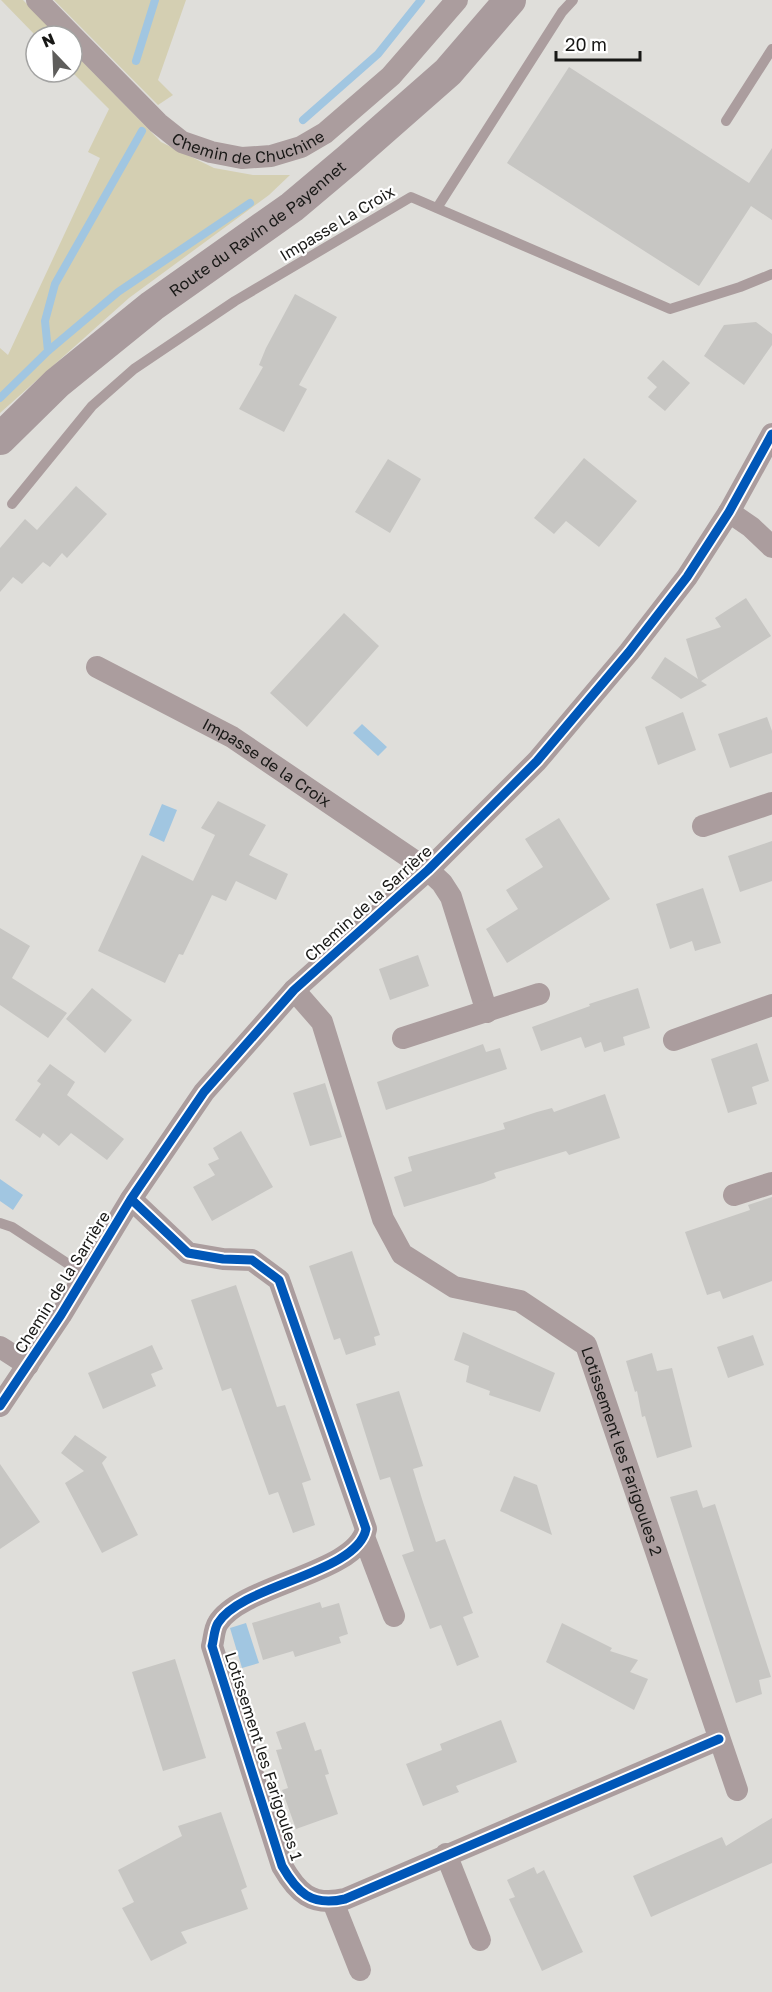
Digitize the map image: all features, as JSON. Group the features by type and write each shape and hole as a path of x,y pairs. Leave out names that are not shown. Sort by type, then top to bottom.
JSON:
{"street":[{"name":"Chemin de Chuchine","path":"37,0 158,123 182,142 211,152 242,158 271,156 291,150 325,133 391,76 457,0"},
{"name":"Route du Ravin de Payennet","path":"0,439 57,383 144,313 292,207 349,159 448,72 510,3"},
{"name":"Chemin de la Sarrière","path":"0,1406 86,1275 131,1199 204,1092 294,990 428,870 552,743 680,586 729,512 772,434"},
{"path":"729,512 751,527 772,548"},
{"name":"Impasse de la Croix","path":"97,667 232,737 428,870 442,883 450,897 487,1012"},
{"path":"704,826 772,803"},
{"name":"Lotissement les Farigoules 2","path":"294,990 322,1022 383,1218 402,1254 454,1287 520,1301 586,1345 737,1790"},
{"path":"403,1038 539,994"},
{"path":"674,1040 772,1005"},
{"path":"734,1195 772,1183"},
{"path":"131,1199 188,1253 223,1259 252,1260 279,1280 366,1528 364,1537 394,1616"},
{"path":"0,1347 28,1365"},
{"name":"Lotissement les Farigoules 1","path":"333,1902 320,1900 296,1890 282,1866 212,1646 218,1624 237,1605 322,1568 358,1545 364,1537"},
{"path":"360,1970 333,1902 719,1740"},
{"path":"446,1854 480,1940"}],"lane":[{"path":"437,208 549,32 573,0"},
{"path":"726,121 772,50"},
{"name":"Impasse La Croix","path":"12,504 92,406 134,369 235,301 411,197 670,309 740,287 772,273"},
{"path":"0,1223 12,1227 86,1275"}],"shaded area":[{"path":"1,0 23,0 46,24 24,24"},
{"path":"54,0 186,0 158,80 173,95 158,105 84,30 84,24 78,24"},
{"path":"84,63 161,142 214,168 253,175 290,175 269,195 129,298 0,413 0,348 8,355 100,158 88,152 109,109 84,84"}],"water":[{"path":"362,724 387,747 378,756 353,733"},
{"path":"162,804 177,810 164,842 149,835"},
{"path":"0,1179 23,1195 13,1210 0,1201"},
{"path":"246,1623 259,1663 242,1668 230,1628"}],"building":[{"path":"569,67 749,183 772,148 772,220 751,206 699,286 507,163"},
{"path":"295,294 337,317 299,385 307,389 284,432 239,409 263,367 259,365 266,348"},
{"path":"756,322 772,334 772,345 744,385 704,356 724,325"},
{"path":"663,360 690,383 665,411 648,397 657,387 647,378"},
{"path":"584,458 637,501 599,547 566,521 554,534 534,518"},
{"path":"388,459 421,479 390,533 355,512"},
{"path":"76,486 107,514 67,558 62,553 50,567 43,562 22,584 13,577 0,592 0,548 25,519 37,530"},
{"path":"746,598 771,636 701,681 707,685 681,699 651,678 665,657 698,679 686,639 721,627 715,618"},
{"path":"344,613 379,646 307,727 270,693"},
{"path":"683,712 696,750 658,765 645,727"},
{"path":"767,717 772,731 772,753 730,768 718,734"},
{"path":"218,801 266,825 249,855 288,874 276,900 236,881 226,901 212,895 183,955 179,954 165,983 98,951 142,855 193,881 215,835 201,828"},
{"path":"559,818 610,899 507,963 486,929 518,909 506,890 543,867 525,839"},
{"path":"772,841 772,881 740,892 728,856"},
{"path":"703,888 721,943 695,951 692,941 670,949 656,904"},
{"path":"0,928 30,946 12,978 67,1013 48,1038 0,1005"},
{"path":"418,955 429,986 390,1000 379,969"},
{"path":"92,988 132,1020 105,1053 66,1019"},
{"path":"638,988 650,1028 623,1037 625,1045 604,1052 601,1042 585,1048 581,1037 541,1051 532,1027 590,1006 589,1004"},
{"path":"757,1043 769,1081 752,1087 757,1104 728,1113 711,1059"},
{"path":"483,1044 486,1052 500,1048 507,1069 386,1110 377,1082"},
{"path":"50,1064 75,1082 67,1095 124,1139 107,1160 71,1133 59,1146 43,1133 40,1138 15,1120 41,1084 37,1081"},
{"path":"325,1083 342,1137 310,1146 293,1093"},
{"path":"605,1094 620,1138 569,1155 566,1151 494,1173 496,1178 483,1183 404,1207 394,1177 412,1171 408,1157 505,1129 503,1123 537,1112 552,1108 554,1112"},
{"path":"241,1131 273,1187 212,1221 193,1187 215,1175 208,1164 219,1159 213,1148"},
{"path":"772,1197 772,1281 723,1299 720,1291 707,1295 685,1232 750,1210 748,1205"},
{"path":"352,1251 380,1335 374,1337 376,1345 346,1355 340,1338 334,1340 309,1266"},
{"path":"236,1285 277,1407 285,1405 311,1480 302,1483 315,1525 293,1533 278,1492 269,1495 231,1388 222,1391 191,1300"},
{"path":"463,1332 555,1373 540,1412 489,1395 490,1391 466,1382 469,1366 454,1360"},
{"path":"753,1335 764,1365 728,1378 717,1347"},
{"path":"152,1345 163,1369 151,1374 156,1386 103,1409 88,1373"},
{"path":"652,1353 657,1371 672,1368 692,1447 657,1458 645,1416 642,1417 637,1391 635,1392 626,1361"},
{"path":"399,1391 423,1466 413,1469 436,1542 445,1539 473,1613 463,1617 479,1657 457,1666 441,1625 430,1629 402,1555 414,1551 390,1477 380,1480 356,1404"},
{"path":"75,1435 107,1457 102,1463 138,1535 102,1553 65,1483 84,1471 61,1453"},
{"path":"0,1464 40,1522 0,1549"},
{"path":"514,1476 537,1485 552,1535 500,1511"},
{"path":"697,1490 703,1508 715,1504 771,1677 759,1680 762,1694 736,1703 670,1497"},
{"path":"320,1602 322,1608 339,1603 348,1634 339,1637 341,1643 295,1657 293,1651 263,1660 252,1623"},
{"path":"562,1623 612,1648 610,1651 638,1660 630,1672 648,1679 634,1710 546,1662"},
{"path":"175,1659 206,1758 163,1771 132,1672"},
{"path":"501,1720 517,1762 456,1786 459,1792 423,1806 406,1764 442,1750 440,1744"},
{"path":"305,1722 315,1751 321,1749 329,1774 325,1775 338,1814 296,1829 282,1790 288,1788 276,1750 282,1749 276,1732"},
{"path":"221,1812 247,1887 241,1890 248,1909 181,1932 187,1943 151,1961 122,1908 134,1902 118,1870 182,1836 178,1826"},
{"path":"772,1818 772,1863 651,1917 633,1876 722,1837 726,1846"},
{"path":"534,1867 537,1874 544,1870 583,1952 542,1971 509,1899 515,1897 507,1880"}],"waterway":[{"path":"136,61 155,0"},
{"path":"303,120 378,54 421,0"},
{"path":"48,351 45,321 55,284 142,131"},
{"path":"0,398 48,351 118,292 250,203"}],"cycle path":[{"path":"0,1406 61,1315 131,1199 204,1092 294,990 428,870 537,761 629,652 687,577 729,512 772,434"},
{"path":"131,1199 188,1253 223,1259 252,1260 279,1280 366,1529 358,1544 342,1557 322,1568 250,1598 231,1610 218,1623 212,1646 282,1866 300,1890 314,1899 323,1901 345,1899 719,1739"}]}
